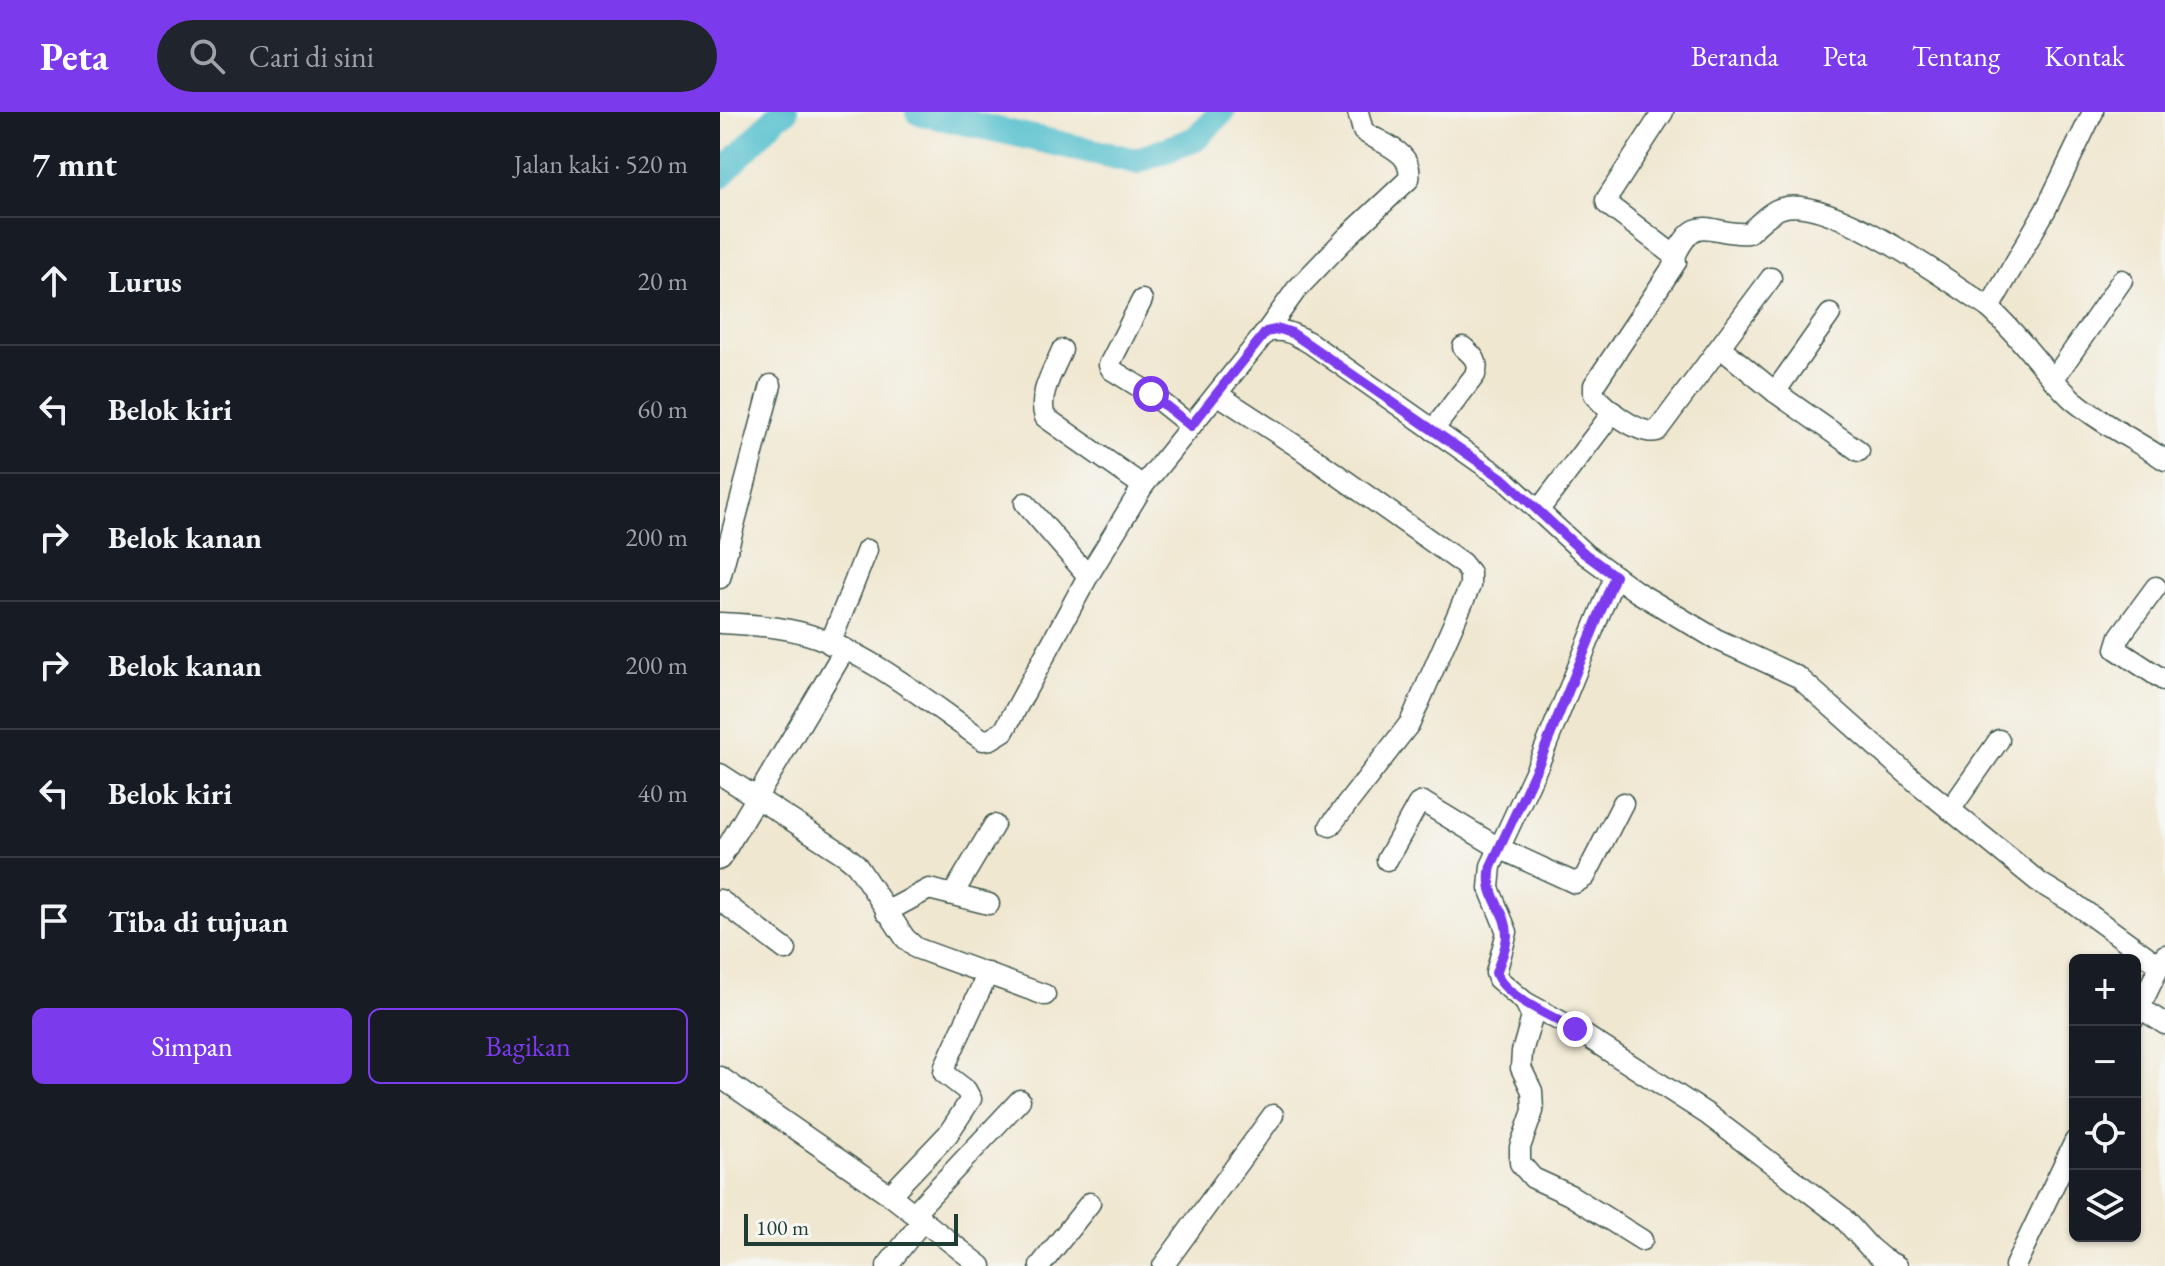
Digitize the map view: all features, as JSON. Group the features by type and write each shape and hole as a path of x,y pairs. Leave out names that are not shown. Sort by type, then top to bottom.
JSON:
{"street":[{"path":"720,623 802,632 870,663 983,740 1004,731 1088,576 1143,486 1296,290 1409,179 1410,169 1405,159 1396,150 1363,131 1358,112"},
{"path":"1663,112 1606,200 1607,204 1675,256"},
{"path":"1989,308 2046,209 2093,112"},
{"path":"1771,278 1657,431 1650,433 1641,430 1598,400 1592,390 1676,262 1675,256 1685,236 1697,228 1748,233 1779,208 1791,206 1815,209 1885,241 1989,308 2075,401 2165,460"},
{"path":"2053,380 2122,280"},
{"path":"1142,300 1109,365 1191,426"},
{"path":"1775,392 1830,314"},
{"path":"1266,332 1280,329 1292,333 1505,480 1585,554 1637,592 1716,639 1798,677 1950,810 2040,883 2162,960 2141,1005"},
{"path":"1433,430 1475,375 1478,366 1476,359 1463,347"},
{"path":"1721,348 1775,392 1859,451"},
{"path":"1062,350 1044,393 1042,408 1045,417 1143,486"},
{"path":"720,578 771,385"},
{"path":"1217,394 1311,456 1462,563 1470,573 1470,586 1410,723 1330,826"},
{"path":"1538,511 1613,412"},
{"path":"1025,503 1088,576"},
{"path":"720,517 733,515 740,508"},
{"path":"720,859 837,646 867,550"},
{"path":"1615,576 1539,763 1488,878 1507,932 1496,973 1498,979 1525,1002 1575,1029 1707,1114 1770,1165 1841,1216 1869,1247 1897,1266"},
{"path":"2156,587 2120,636 2116,649 2165,681"},
{"path":"1950,810 1999,740"},
{"path":"720,774 856,864 886,912 916,948 1045,995"},
{"path":"1387,860 1418,804 1423,802 1499,848 1575,883 1585,877 1623,803"},
{"path":"953,894 994,825"},
{"path":"886,912 929,889 989,904"},
{"path":"720,900 786,950"},
{"path":"890,1195 948,1134 971,1099 966,1090 944,1073 962,1026 988,973"},
{"path":"1525,1002 1532,1017 1521,1068 1534,1099 1520,1147 1520,1163 1533,1178 1570,1195 1642,1240"},
{"path":"2141,1015 2165,1024"},
{"path":"720,1077 890,1195 981,1266"},
{"path":"887,1266 918,1216 1020,1100"},
{"path":"1163,1266 1273,1115"},
{"path":"2015,1266 2069,1154"},
{"path":"1040,1266 1090,1203"}],"waterway":[{"path":"720,176 779,114 785,112"},
{"path":"918,112 1136,161 1195,139 1222,112"}],"route":[{"path":"1151,394 1191,426 1266,332 1280,329 1292,333 1505,480 1585,554 1615,576 1539,763 1488,878 1507,932 1496,973 1498,979 1525,1002 1575,1029"}]}
